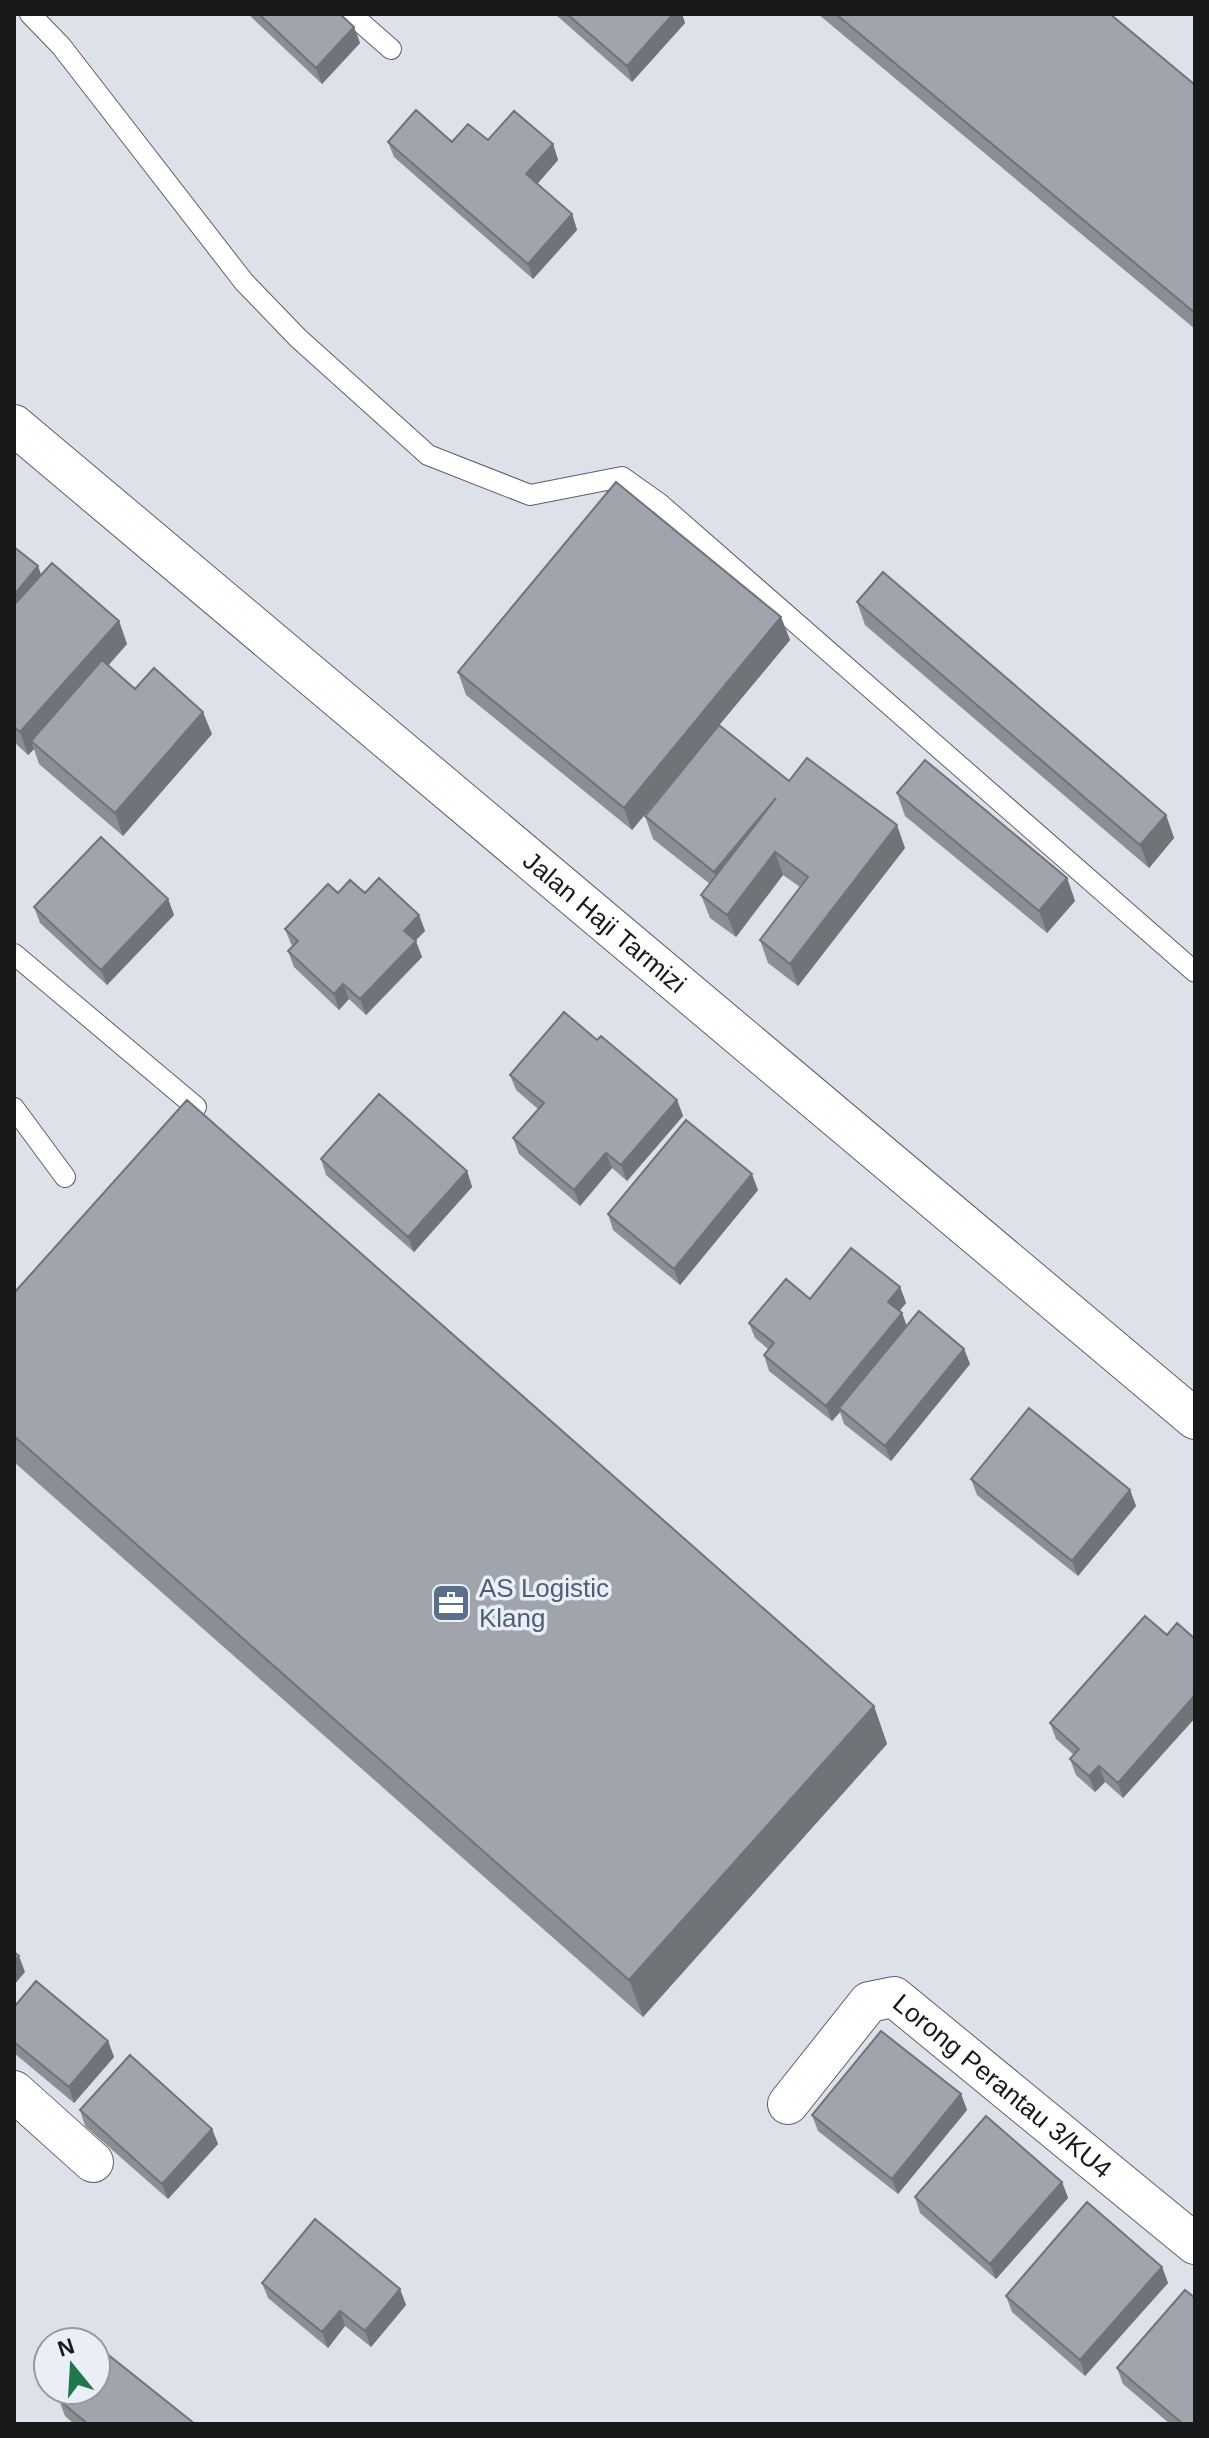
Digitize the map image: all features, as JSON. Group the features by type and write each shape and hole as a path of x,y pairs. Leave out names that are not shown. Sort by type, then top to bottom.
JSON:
{"street":[{"name":"Jalan Haji Tarmizi","path":"14,425 1195,1419"},
{"name":"Lorong Perantau 3/KU4","path":"788,2104 869,2002 894,1997 1195,2244"},
{"path":"14,2091 93,2162"}],"lane":[{"path":"351,14 391,49"},
{"path":"35,18 244,282 298,338 428,455 530,495 622,477 660,504 1195,972"},
{"path":"14,954 196,1107"},
{"path":"14,1108 65,1177"}],"building":[{"path":"259,14 340,14 354,27 316,68"},
{"path":"567,14 673,14 627,66"},
{"path":"836,14 1110,14 1195,85 1195,313"},
{"path":"416,110 452,142 468,124 488,140 514,111 553,144 526,174 572,214 528,264 388,142"},
{"path":"616,482 781,617 624,808 458,672"},
{"path":"14,547 38,566 14,595"},
{"path":"52,563 119,621 20,732 14,727 14,605"},
{"path":"883,572 1166,815 1140,845 857,602"},
{"path":"102,660 135,689 154,668 203,712 115,813 31,741"},
{"path":"719,725 789,781 807,758 897,825 790,964 760,940 808,877 775,852 727,915 701,895 776,798 714,872 645,816"},
{"path":"925,760 1067,878 1039,911 897,793"},
{"path":"101,837 168,899 101,970 34,907"},
{"path":"379,878 419,915 404,931 416,941 360,999 343,984 334,994 288,951 298,941 285,929 328,884 338,893 350,880 365,893"},
{"path":"564,1012 597,1040 601,1036 677,1100 621,1165 606,1153 574,1190 513,1138 544,1103 510,1075"},
{"path":"379,1094 467,1171 408,1237 321,1159"},
{"name":"AS Logistic Klang","path":"187,1100 874,1706 629,1980 14,1436 14,1293"},
{"path":"686,1120 752,1174 674,1269 608,1214"},
{"path":"851,1248 900,1287 888,1302 902,1313 826,1406 764,1355 774,1343 749,1323 786,1279 810,1299"},
{"path":"919,1311 964,1349 885,1446 839,1408"},
{"path":"1029,1408 1130,1490 1072,1561 971,1479"},
{"path":"1145,1616 1167,1635 1177,1623 1195,1639 1195,1695 1118,1783 1099,1766 1089,1776 1070,1759 1079,1749 1050,1723"},
{"path":"36,1981 108,2041 69,2087 14,2042 14,2007"},
{"path":"881,2031 961,2094 892,2179 812,2115"},
{"path":"130,2055 212,2129 162,2184 80,2110"},
{"path":"986,2116 1062,2182 990,2264 915,2197"},
{"path":"1087,2202 1162,2267 1080,2360 1006,2296"},
{"path":"315,2219 400,2289 365,2331 340,2311 322,2332 262,2283"},
{"path":"1185,2290 1195,2298 1195,2424 1183,2424 1117,2368"},
{"path":"112,2358 195,2424 88,2424 66,2406 112,2406"}],"place":[{"name":"AS Logistic Klang","path":"451,1603"}]}
